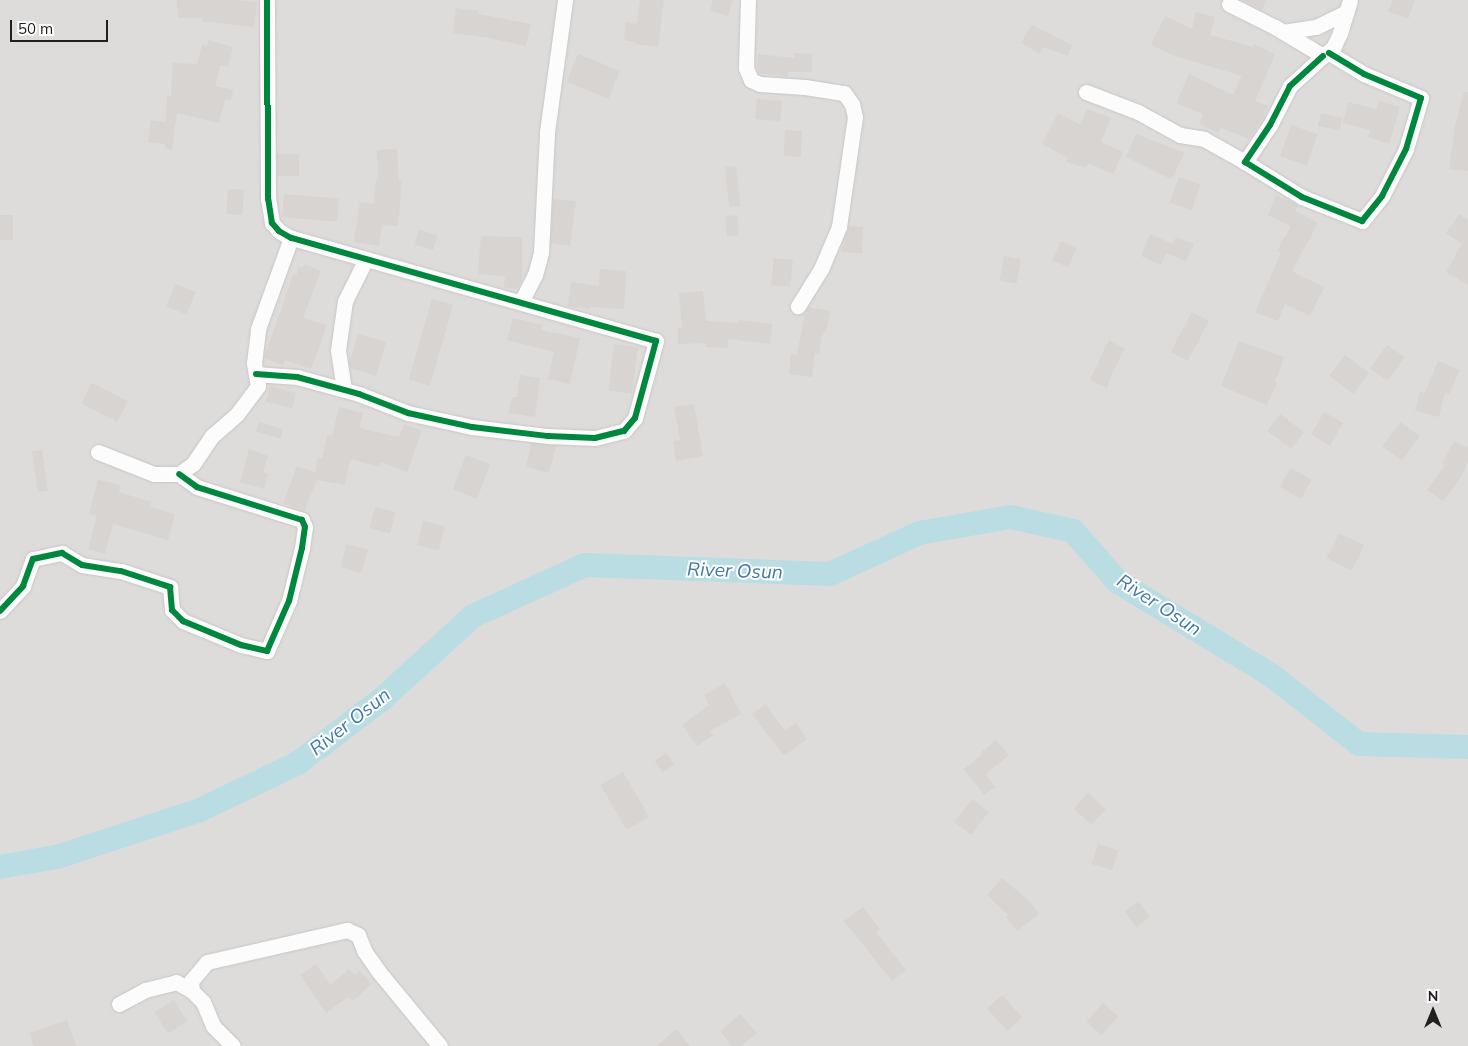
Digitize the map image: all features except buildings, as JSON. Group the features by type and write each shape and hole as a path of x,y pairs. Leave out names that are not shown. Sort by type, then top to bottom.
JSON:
{"street":[{"path":"256,374 297,377 344,390 408,413 472,427 548,436 595,438 624,432 635,418 656,341 291,238 279,231 272,223 268,199 267,0"},
{"path":"521,302 535,275 541,252 547,132 564,0"},
{"path":"748,0 746,68 751,80 760,84 805,86 844,93 854,110 839,227 821,269 798,306"},
{"path":"1086,92 1130,108 1180,135 1204,139 1302,197 1362,221 1382,196 1406,149 1421,98 1364,74 1229,4"},
{"path":"1283,32 1316,27 1349,6"},
{"path":"1245,162 1270,125 1290,86 1326,54 1340,33 1349,6"},
{"path":"98,452 154,474 179,474 193,464 212,436 237,414 258,386 254,363 258,329 291,238"},
{"path":"344,390 338,350 345,301 366,259"},
{"path":"0,612 23,586 32,559 62,553 82,565 121,571 170,587 172,610 183,621 241,644 267,651 289,601 302,548 305,527 302,520 197,487 179,474"},
{"path":"192,991 190,981 207,962 347,930 358,935 365,952 379,972 440,1046"},
{"path":"119,1004 145,990 176,982 192,991 202,1002 213,1026 233,1046"}],"shaded area":[{"path":"0,0 1468,0 1468,1046 0,1046"}],"waterway":[{"name":"River Osun","path":"0,867 57,857 200,810 298,763 382,699 473,616 585,565 830,574 919,533 1011,517 1073,531 1118,582 1271,675 1359,744 1468,747"}],"cycle path":[{"path":"256,374 297,377 359,394 408,413 472,427 548,436 595,438 624,431 635,418 656,341 291,238 279,231 272,223 268,199 267,0"},
{"path":"1323,56 1290,86 1270,125 1245,162 1302,197 1362,221 1382,196 1406,149 1421,98 1364,74 1329,53"},
{"path":"0,611 23,586 33,559 62,553 82,565 121,571 170,587 172,610 183,621 241,645 267,651 289,601 302,548 305,527 302,520 197,487 179,474"}]}
